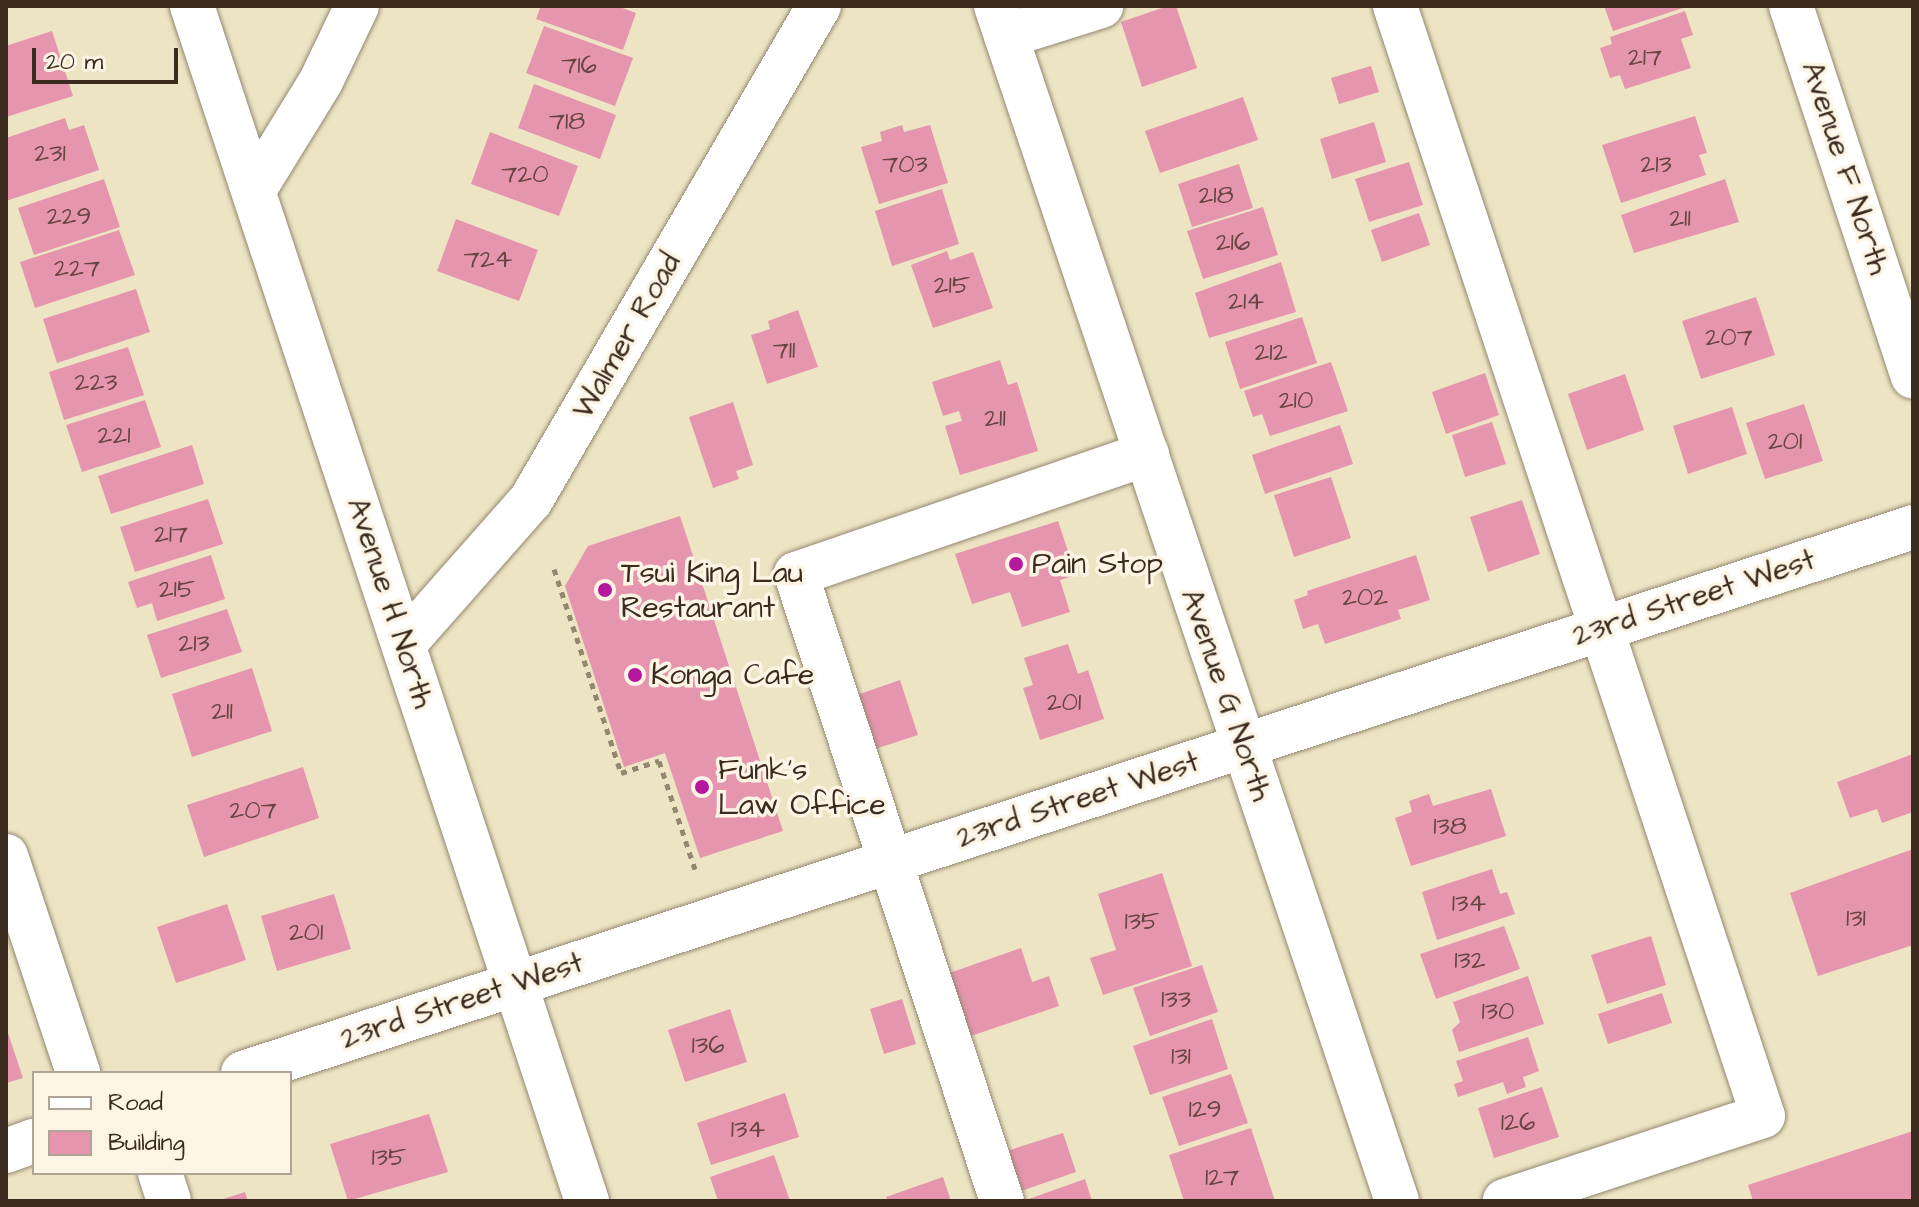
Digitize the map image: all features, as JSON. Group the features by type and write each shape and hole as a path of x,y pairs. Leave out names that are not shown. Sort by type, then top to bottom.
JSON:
{"street":[{"name":"Avenue H North","path":"192,6 587,1201"},
{"path":"254,190 321,81 357,6"},
{"name":"Walmer Road","path":"404,644 531,500 819,6"},
{"path":"1001,21 1101,6"},
{"path":"1395,6 1598,629 1763,1116 1505,1201"},
{"name":"Avenue F North","path":"1791,6 1913,376"},
{"name":"Avenue G North","path":"1001,21 1147,454 1240,748 1397,1201"},
{"path":"1002,1201 796,574 1147,454"},
{"name":"23rd Street West","path":"249,1071 1913,527"},
{"path":"6,856 77,1071"},
{"path":"6,1151 32,1142"},
{"path":"161,1175 169,1201"}],"path":[{"path":"554,569 621,773 659,761 695,869"}],"building":[{"path":"541,6 617,6 636,13 623,50 536,19"},
{"path":"1176,6 1197,68 1142,87 1121,22"},
{"path":"1604,6 1686,6 1686,7 1613,31"},
{"path":"1685,11 1693,35 1681,39 1691,68 1625,89 1620,75 1610,78 1600,48 1612,44 1610,37"},
{"path":"544,26 633,58 615,106 526,73"},
{"path":"52,31 73,96 6,117 6,46"},
{"path":"1371,66 1379,92 1339,104 1331,78"},
{"path":"534,84 616,115 600,159 518,128"},
{"path":"1243,97 1258,140 1160,173 1145,131"},
{"path":"1695,116 1707,153 1699,155 1706,175 1621,203 1602,145"},
{"path":"65,118 69,130 84,125 99,170 6,201 6,138"},
{"path":"1374,122 1386,162 1332,179 1320,139"},
{"path":"902,125 904,132 930,125 948,183 879,204 861,147 882,141 880,132"},
{"path":"490,132 578,166 559,216 471,184"},
{"path":"1409,162 1423,205 1369,222 1355,179"},
{"path":"1239,164 1253,208 1192,227 1178,184"},
{"path":"104,179 120,227 34,255 18,208"},
{"path":"1725,179 1739,222 1634,253 1621,215"},
{"path":"942,189 959,244 892,266 875,211"},
{"path":"1263,207 1278,255 1203,279 1187,231"},
{"path":"1419,213 1430,245 1382,262 1371,230"},
{"path":"456,219 538,250 519,301 437,271"},
{"path":"119,230 135,275 35,308 20,262"},
{"path":"947,251 950,260 973,252 993,308 933,328 911,265"},
{"path":"1281,262 1296,312 1209,338 1195,293"},
{"path":"136,289 150,332 57,363 43,319"},
{"path":"1756,297 1775,355 1701,379 1682,321"},
{"path":"798,310 818,367 767,384 751,335 770,329 768,321"},
{"path":"1302,317 1317,363 1240,389 1225,342"},
{"path":"128,347 144,395 64,420 49,372"},
{"path":"1000,360 1008,385 1017,382 1038,451 960,475 945,426 962,421 959,411 943,416 932,382"},
{"path":"1331,362 1348,411 1270,436 1262,414 1253,417 1244,391"},
{"path":"1485,373 1499,415 1446,434 1432,392"},
{"path":"1625,374 1644,430 1587,450 1568,394"},
{"path":"145,400 161,447 82,472 66,425"},
{"path":"733,402 753,465 736,471 739,479 713,488 689,417"},
{"path":"1804,404 1823,461 1765,479 1746,423"},
{"path":"1732,407 1747,454 1688,474 1673,426"},
{"path":"1492,422 1506,464 1465,477 1452,435"},
{"path":"1340,425 1353,464 1265,494 1252,455"},
{"path":"192,445 204,484 111,514 98,476"},
{"path":"1331,477 1351,538 1294,557 1274,495"},
{"path":"208,499 223,544 135,572 120,527"},
{"path":"1522,500 1540,554 1488,572 1470,517"},
{"path":"680,516 783,831 700,858 665,753 624,767 565,586 588,546"},
{"name":"Pain Stop","path":"1058,521 1076,575 1060,580 1070,612 1022,627 1010,592 972,604 955,554"},
{"path":"211,555 225,599 157,621 152,603 137,608 128,582"},
{"path":"1416,555 1430,600 1398,610 1401,619 1325,644 1318,624 1303,629 1294,600 1308,595 1307,591"},
{"path":"227,609 242,652 161,678 147,635"},
{"path":"1068,644 1078,674 1088,670 1104,719 1040,740 1023,688 1033,685 1024,658"},
{"path":"252,668 272,731 192,757 172,694"},
{"path":"900,680 918,735 869,751 851,697"},
{"path":"1913,754 1913,812 1882,823 1877,809 1850,818 1837,782"},
{"path":"303,767 319,818 204,857 187,805"},
{"path":"1491,789 1506,836 1411,866 1395,818 1412,812 1409,801 1429,794 1433,806"},
{"path":"1913,849 1913,945 1818,976 1790,893"},
{"path":"1492,869 1500,894 1507,892 1515,914 1437,940 1422,892"},
{"path":"1162,873 1192,966 1103,995 1090,958 1116,950 1098,894"},
{"path":"334,894 351,949 277,971 261,916"},
{"path":"227,904 246,960 176,983 157,927"},
{"path":"1504,926 1520,969 1436,999 1420,954"},
{"path":"1651,936 1666,985 1607,1004 1591,955"},
{"path":"1021,948 1032,982 1049,976 1059,1006 962,1039 941,976"},
{"path":"1202,965 1218,1012 1150,1036 1133,988"},
{"path":"1528,976 1544,1024 1459,1052 1452,1030 1460,1022 1453,1002"},
{"path":"1662,993 1672,1023 1608,1044 1598,1014"},
{"path":"902,999 916,1044 884,1054 870,1009"},
{"path":"730,1009 747,1062 685,1082 668,1030"},
{"path":"1212,1019 1228,1069 1150,1095 1133,1046"},
{"path":"6,1027 23,1078 6,1083"},
{"path":"1528,1037 1539,1071 1523,1077 1526,1087 1507,1094 1503,1082 1458,1097 1454,1084 1463,1081 1456,1061"},
{"path":"1231,1074 1248,1123 1179,1146 1162,1097"},
{"path":"1542,1087 1559,1137 1494,1158 1478,1108"},
{"path":"785,1093 799,1137 711,1165 697,1123"},
{"path":"429,1114 448,1172 348,1201 330,1144"},
{"path":"1251,1128 1275,1201 1184,1201 1169,1155"},
{"path":"1913,1131 1913,1201 1753,1201 1748,1185"},
{"path":"1063,1133 1076,1172 1021,1191 1007,1151"},
{"path":"774,1155 790,1201 718,1201 710,1177"},
{"path":"943,1177 951,1201 888,1201 886,1197"},
{"path":"1085,1179 1092,1201 1023,1201"},
{"path":"245,1192 248,1201 220,1201 220,1200"}],"place":[{"name":"Pain Stop","path":"1016,564"},
{"name":"Tsui King Lau Restaurant","path":"605,590"},
{"name":"Konga Cafe","path":"635,675"},
{"name":"Funk's Law Office","path":"702,787"}]}
